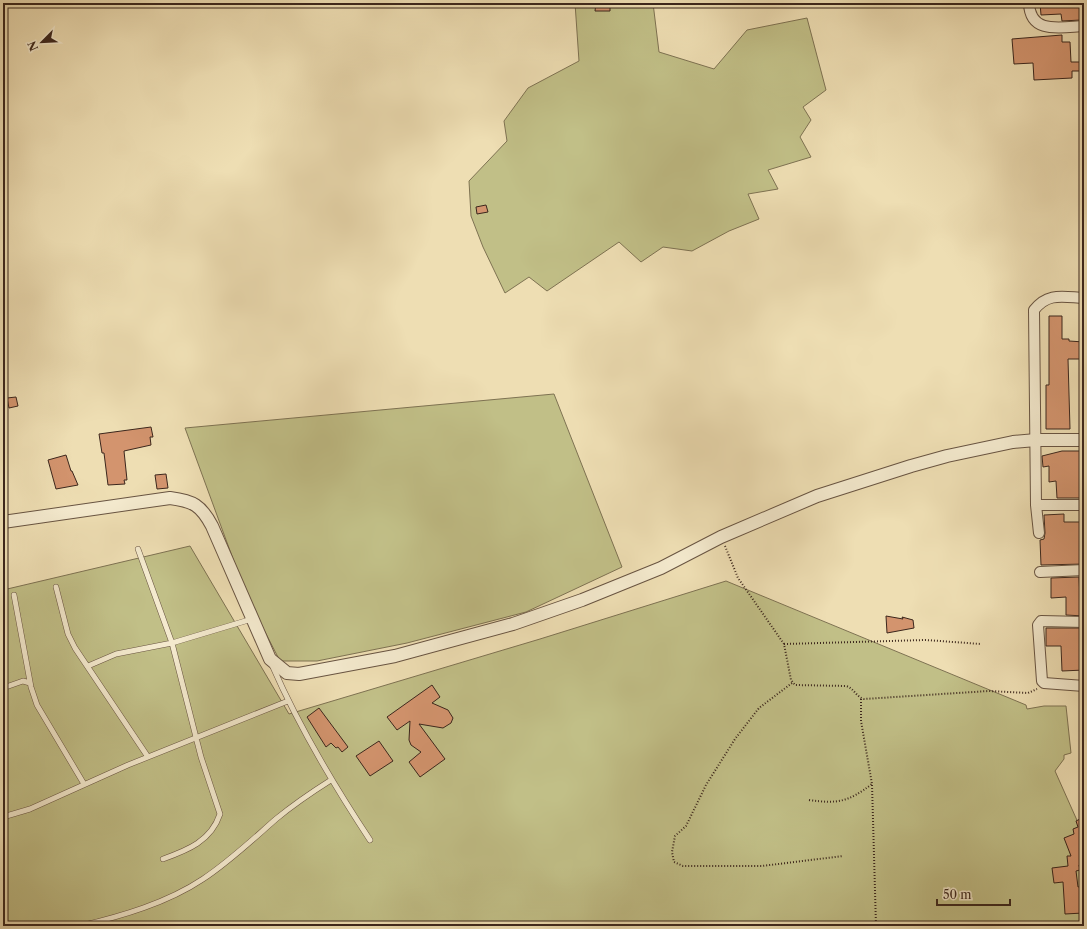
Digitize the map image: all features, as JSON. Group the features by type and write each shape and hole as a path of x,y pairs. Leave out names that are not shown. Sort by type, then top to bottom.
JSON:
{"street":[{"path":"1029,3 1030,15 1039,25 1046,27 1084,26"},
{"path":"1039,533 1036,505 1034,310 1040,302 1050,296 1084,298"},
{"path":"3,522 170,498 186,500 204,512 212,526 270,658 287,673 299,674 395,656 513,624 582,600 661,568 721,537 810,499 852,484 947,456 1036,440 1084,440"},
{"path":"1036,505 1084,505"},
{"path":"1040,572 1084,570"},
{"path":"1084,622 1041,621 1038,625 1041,677 1044,683 1084,686"}],"lane":[{"path":"138,550 172,643 197,738 220,814 214,828 202,841 188,850 163,860"},
{"path":"56,587 68,634 148,757"},
{"path":"14,595 30,683 37,705 84,784"},
{"path":"88,666 116,654 172,643 252,619"},
{"path":"270,658 288,701 331,780 370,840"},
{"path":"3,688 23,681 30,683"},
{"path":"3,817 30,809 148,757 288,701"},
{"path":"80,926 115,918 168,898 202,880 228,861 277,818 331,780"}],"path":[{"path":"721,537 738,578 784,644 792,683"},
{"path":"784,644 926,640 981,644"},
{"path":"792,683 798,685 846,686 852,688 861,699 860,721 872,784 876,926"},
{"path":"792,683 759,708 735,739 706,786 686,826 676,836 672,852 674,862 684,866 762,866 843,856"},
{"path":"861,699 989,691 1028,693 1044,683"},
{"path":"809,800 827,803 842,802 855,797 872,784"}],"shaded area":[{"path":"575,3 653,3 659,52 714,69 747,30 807,18 826,90 803,107 811,120 800,137 811,157 768,170 778,189 748,194 759,219 729,231 692,251 663,247 641,262 619,242 547,291 529,277 505,293 483,247 471,216 469,181 507,141 504,121 528,88 579,61"},
{"path":"554,394 622,567 526,612 407,643 317,661 280,661 247,597 185,428"},
{"path":"190,546 289,714 540,639 726,581 1026,705 1027,709 1044,706 1066,706 1071,753 1064,755 1064,759 1055,771 1084,836 1084,926 3,926 3,590"}],"building":[{"path":"596,3 610,3 610,11 595,11"},
{"path":"1040,3 1080,3 1081,20 1062,21 1061,14 1041,15"},
{"path":"1062,35 1062,42 1070,42 1071,62 1084,62 1084,71 1072,71 1072,78 1034,80 1033,63 1014,64 1012,39"},
{"path":"486,205 488,212 477,214 476,207"},
{"path":"1049,316 1062,316 1062,339 1084,342 1083,359 1068,359 1070,429 1046,429 1046,385 1049,385"},
{"path":"16,397 18,406 9,408 7,398"},
{"path":"151,427 153,437 150,437 151,445 124,451 127,480 124,480 125,484 108,485 104,453 102,453 99,434"},
{"path":"1062,451 1084,451 1084,498 1057,498 1056,481 1049,482 1049,466 1043,467 1042,456"},
{"path":"66,455 71,471 78,485 56,489 48,460"},
{"path":"166,474 168,488 157,489 155,475"},
{"path":"1064,514 1064,522 1084,522 1084,564 1041,565 1040,540 1044,539 1045,533 1044,515"},
{"path":"1079,577 1080,598 1084,598 1084,616 1066,615 1066,597 1051,598 1051,578"},
{"path":"886,616 903,619 902,617 913,620 914,628 887,633"},
{"path":"1046,628 1084,628 1084,670 1062,671 1061,646 1046,646"},
{"path":"432,685 440,697 432,703 448,710 453,718 451,723 443,728 419,724 445,759 420,777 409,762 421,752 411,745 409,740 410,721 397,730 387,717"},
{"path":"319,708 348,747 342,752 338,747 336,748 331,743 326,747 307,717"},
{"path":"379,741 393,761 370,776 356,756"},
{"path":"1084,817 1084,864 1079,865 1080,870 1076,871 1078,887 1084,886 1083,913 1065,914 1063,882 1054,883 1052,868 1068,866 1067,856 1071,856 1064,838 1074,834 1073,829 1078,827 1076,821"}]}
